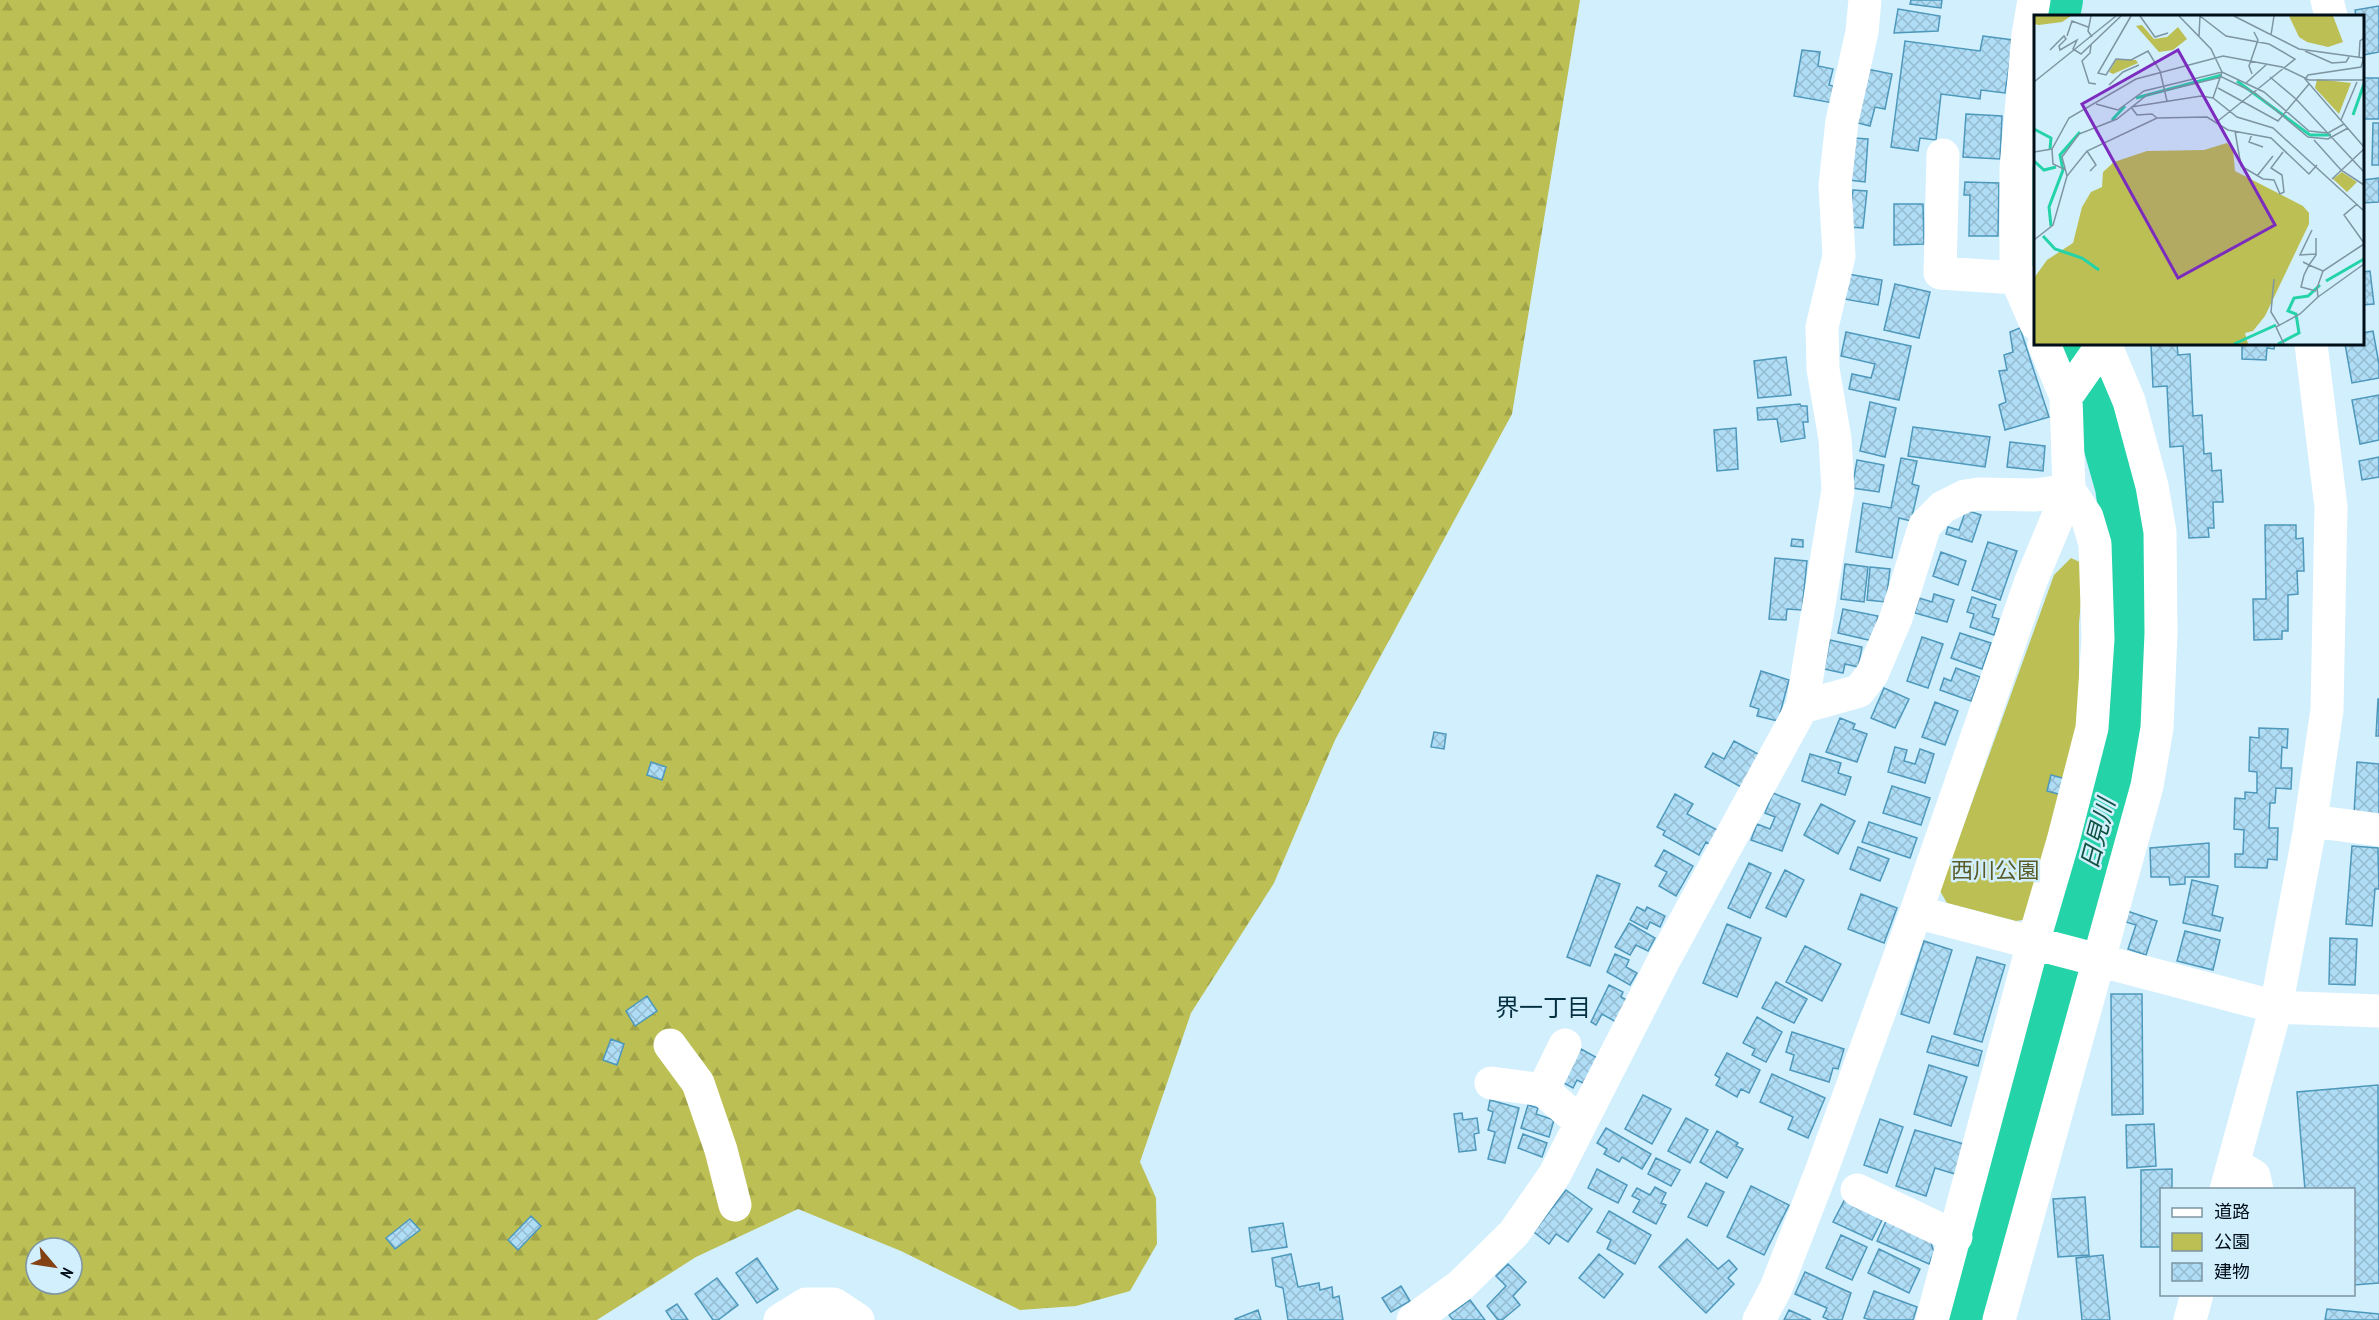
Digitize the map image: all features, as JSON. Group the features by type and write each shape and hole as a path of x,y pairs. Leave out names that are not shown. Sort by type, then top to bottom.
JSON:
{"street":[{"path":"1413,1320 1461,1285 1514,1233 1555,1174 1664,960 1802,707 1838,490 1835,439 1823,369 1822,327 1839,256 1835,185 1842,122 1862,32 1865,0"},
{"path":"2034,0 2028,35 2016,168 2016,278 2034,319"},
{"path":"2327,0 2331,15"},
{"path":"1943,155 1940,273 2016,278"},
{"path":"1759,1320 1776,1288 1821,1172 1916,912 2031,580 2069,490 2066,397 2044,345"},
{"path":"2066,397 2103,345"},
{"path":"1999,1320 2147,786 2157,728 2161,633 2160,532 2152,486 2129,401 2104,345"},
{"path":"2257,1188 2254,1176 2230,1177 2276,1007 2311,821 2327,710 2331,507 2311,345"},
{"path":"1802,707 1859,691 1872,674 1896,618 1925,525 1943,507 1965,496 1979,494 2035,495 2069,490"},
{"path":"1932,1320 2033,943 2064,841 2092,728 2098,639 2095,544 2086,517 2069,490"},
{"path":"2311,821 2379,830"},
{"path":"1916,912 2276,1007 2379,1011"},
{"path":"670,1045 698,1083 721,1150 735,1205"},
{"path":"1543,1090 1565,1045"},
{"path":"1491,1083 1543,1090 1581,1123"},
{"path":"1857,1190 1956,1237"},
{"path":"2190,1320 2196,1296"},
{"path":"780,1320 806,1304 834,1304 858,1320"}],"green space":[{"path":"0,0 1580,0 1512,414 1335,740 1274,883 1191,1013 1140,1162 1156,1198 1157,1244 1130,1291 1076,1306 1020,1310 901,1251 798,1209 696,1257 597,1320 0,1320"},
{"name":"西川公園","path":"2071,558 2084,564 2079,624 2079,731 2028,919 2016,921 1947,903 1940,891 2054,575"}],"building":[{"path":"1911,0 1942,0 1941,8 1910,4"},
{"path":"2379,6 2379,52 2364,55 2364,15 2356,15 2355,10"},
{"path":"1898,9 1940,16 1938,31 1894,33"},
{"path":"1983,36 2013,40 2005,93 1981,90 1980,99 1941,94 1936,140 1920,138 1918,151 1891,147 1905,41 1980,51"},
{"path":"1802,50 1820,52 1818,66 1833,69 1829,85 1836,87 1833,103 1794,96"},
{"path":"1867,69 1892,74 1885,109 1875,107 1870,126 1854,122"},
{"path":"2364,78 2379,78 2379,119 2364,119"},
{"path":"1966,114 2002,116 2000,159 1963,157"},
{"path":"2373,123 2379,123 2379,165 2372,165"},
{"path":"1853,138 1868,139 1865,182 1849,180"},
{"path":"2379,178 2379,202 2364,203 2364,180"},
{"path":"1965,182 1999,183 1998,236 1969,236 1970,195 1964,195"},
{"path":"1853,190 1867,191 1863,228 1849,227"},
{"path":"1894,204 1923,204 1924,244 1894,245"},
{"path":"2370,271 2374,304 2364,305 2364,272"},
{"path":"1848,274 1882,280 1878,305 1844,299"},
{"path":"1895,284 1930,292 1919,338 1884,330"},
{"path":"2020,328 2049,417 2005,430 1999,405 2006,402 1999,371 2007,370 2004,355 2013,352 2010,332"},
{"path":"2373,331 2379,378 2352,383 2345,345 2364,345 2364,333"},
{"path":"1846,332 1911,346 1899,400 1849,389 1852,374 1871,378 1875,364 1841,356"},
{"path":"2151,345 2177,345 2178,355 2190,354 2193,416 2202,415 2204,454 2211,453 2212,471 2221,470 2223,502 2213,502 2214,528 2208,528 2209,537 2189,538 2183,446 2170,447 2167,386 2153,387"},
{"path":"2242,345 2275,345 2274,349 2267,348 2266,360 2242,359"},
{"path":"1786,357 1791,395 1758,398 1754,361"},
{"path":"2379,395 2379,440 2360,444 2352,400"},
{"path":"1870,402 1896,408 1885,457 1860,451"},
{"path":"1800,404 1807,406 1808,422 1803,422 1805,438 1781,442 1777,419 1758,420 1757,408"},
{"path":"1913,427 1990,437 1985,467 1908,456"},
{"path":"1736,428 1738,469 1717,471 1714,430"},
{"path":"2010,442 2045,446 2043,471 2007,467"},
{"path":"2379,457 2379,477 2362,480 2359,461"},
{"path":"1901,458 1917,461 1912,484 1919,486 1911,521 1899,518 1892,558 1856,552 1863,503 1891,508"},
{"path":"1857,460 1884,465 1879,492 1852,488"},
{"path":"1966,510 1981,515 1972,542 1946,534 1948,527 1959,530"},
{"path":"2265,525 2296,525 2296,539 2303,538 2304,571 2297,571 2298,594 2288,595 2288,631 2282,631 2282,639 2254,640 2253,599 2266,599"},
{"path":"1792,539 1803,540 1803,547 1791,546"},
{"path":"1988,542 2017,551 2000,600 1972,590"},
{"path":"1941,552 1966,561 1958,585 1933,576"},
{"path":"1775,558 1807,561 1802,610 1787,609 1786,620 1769,619"},
{"path":"1845,564 1868,567 1864,602 1841,599"},
{"path":"1870,567 1890,569 1886,602 1867,600"},
{"path":"1934,594 1954,600 1947,622 1915,613 1919,598 1932,602"},
{"path":"1972,597 1996,605 1992,617 1999,619 1994,635 1970,627 1974,614 1967,612"},
{"path":"1843,609 1878,616 1873,641 1838,633"},
{"path":"1960,633 1991,643 1982,669 1951,658"},
{"path":"1922,637 1943,644 1928,688 1907,681"},
{"path":"1830,640 1862,647 1858,667 1845,664 1843,673 1824,669"},
{"path":"1956,668 1980,677 1971,701 1940,690 1944,678 1951,681"},
{"path":"1761,671 1789,680 1778,721 1757,716 1759,709 1750,706"},
{"path":"1884,688 1909,699 1895,728 1871,718"},
{"path":"2378,699 2379,736 2376,736"},
{"path":"1935,702 1958,711 1945,745 1922,737"},
{"path":"1840,718 1855,724 1853,729 1867,734 1857,762 1826,752"},
{"path":"2259,728 2288,729 2287,748 2282,747 2281,768 2292,768 2291,789 2276,788 2275,803 2270,803 2269,828 2278,828 2277,860 2268,859 2267,868 2235,867 2235,854 2243,854 2244,830 2234,829 2235,798 2245,799 2245,792 2257,793 2257,772 2249,771 2250,737 2259,738"},
{"path":"1434,732 1446,734 1444,749 1431,747"},
{"path":"1734,741 1760,755 1741,787 1705,767 1713,753 1724,759"},
{"path":"1895,747 1907,750 1904,761 1915,764 1920,749 1934,754 1925,783 1888,772"},
{"path":"1810,754 1841,763 1838,773 1851,777 1845,795 1802,781"},
{"path":"651,762 666,767 662,780 647,775"},
{"path":"2357,762 2379,764 2379,816 2354,814"},
{"path":"2051,775 2066,779 2062,795 2047,791"},
{"path":"1892,786 1930,798 1921,825 1883,813"},
{"path":"1773,793 1800,804 1782,851 1751,840 1757,824 1770,829 1775,817 1765,813"},
{"path":"1675,794 1693,804 1687,814 1721,832 1713,846 1706,842 1699,855 1663,835 1665,831 1657,827"},
{"path":"1821,804 1855,821 1838,854 1804,835"},
{"path":"1869,822 1917,838 1910,858 1862,842"},
{"path":"2209,843 2209,877 2185,877 2185,884 2170,885 2169,877 2151,877 2150,848"},
{"path":"2352,846 2378,848 2379,889 2375,889 2372,926 2346,924"},
{"path":"1858,847 1889,859 1880,881 1850,869"},
{"path":"1664,850 1693,866 1676,896 1659,886 1667,872 1655,866"},
{"path":"1749,863 1771,873 1750,918 1728,908"},
{"path":"1785,870 1804,880 1786,917 1766,908"},
{"path":"1597,875 1620,884 1590,966 1567,957"},
{"path":"2192,880 2218,886 2212,915 2223,918 2220,931 2183,923"},
{"path":"1861,894 1897,908 1884,943 1848,929"},
{"path":"1637,907 1645,911 1647,907 1665,916 1660,927 1650,922 1647,929 1630,920"},
{"path":"2127,911 2157,921 2146,955 2128,949 2136,925 2123,921"},
{"path":"1629,923 1655,938 1648,951 1636,945 1630,955 1615,947"},
{"path":"1727,924 1761,938 1737,997 1703,983"},
{"path":"2185,931 2220,940 2213,970 2177,961"},
{"path":"2330,938 2357,939 2355,985 2329,984"},
{"path":"1924,941 1952,950 1929,1023 1901,1014"},
{"path":"1805,946 1841,964 1822,1001 1786,982"},
{"path":"1615,954 1629,960 1626,967 1637,973 1630,985 1607,972"},
{"path":"1977,957 2005,965 1982,1042 1954,1034"},
{"path":"1776,982 1807,999 1794,1023 1762,1008"},
{"path":"1609,985 1623,992 1621,997 1627,1000 1616,1022 1602,1014 1596,1025 1591,1022"},
{"path":"2111,994 2142,994 2143,1114 2112,1115"},
{"path":"647,996 657,1011 635,1026 626,1011"},
{"path":"1757,1017 1782,1032 1766,1062 1752,1055 1755,1049 1743,1043"},
{"path":"1792,1032 1844,1049 1838,1069 1833,1068 1829,1082 1790,1070 1794,1055 1786,1052"},
{"path":"1932,1036 1982,1051 1978,1066 1927,1052"},
{"path":"611,1039 624,1044 617,1065 603,1060"},
{"path":"1581,1049 1601,1060 1587,1085 1577,1080 1573,1088 1562,1082"},
{"path":"1727,1053 1760,1070 1749,1093 1741,1089 1737,1097 1716,1085 1720,1078 1715,1075"},
{"path":"1929,1065 1967,1077 1951,1126 1914,1114"},
{"path":"1772,1074 1825,1098 1808,1138 1788,1129 1793,1117 1760,1102"},
{"path":"2378,1085 2379,1283 2355,1285 2355,1188 2305,1188 2297,1092"},
{"path":"1643,1095 1671,1109 1652,1144 1625,1129"},
{"path":"1490,1100 1519,1108 1505,1163 1488,1159 1495,1132 1488,1130 1493,1112 1488,1110"},
{"path":"1528,1105 1538,1108 1536,1114 1554,1120 1549,1137 1521,1128"},
{"path":"1462,1113 1463,1120 1477,1118 1479,1133 1474,1134 1476,1150 1459,1152 1454,1114"},
{"path":"1686,1118 1708,1130 1690,1163 1668,1151"},
{"path":"1880,1119 1903,1127 1887,1173 1864,1165"},
{"path":"2154,1124 2156,1166 2127,1168 2126,1125"},
{"path":"1606,1128 1651,1154 1642,1169 1622,1157 1619,1162 1604,1154 1607,1149 1597,1143"},
{"path":"1915,1130 1964,1144 1955,1174 1935,1168 1926,1196 1896,1186"},
{"path":"1717,1131 1738,1143 1736,1146 1743,1149 1727,1178 1700,1162"},
{"path":"1523,1134 1547,1143 1542,1157 1518,1148"},
{"path":"1656,1158 1680,1170 1671,1186 1648,1174"},
{"path":"1597,1169 1627,1185 1618,1203 1588,1188"},
{"path":"2172,1169 2172,1188 2160,1188 2160,1247 2141,1247 2141,1170"},
{"path":"1706,1183 1724,1192 1707,1226 1688,1217"},
{"path":"1751,1186 1789,1205 1764,1255 1727,1237"},
{"path":"1655,1187 1666,1193 1661,1203 1666,1205 1656,1224 1633,1212 1640,1200 1632,1196 1637,1188 1650,1195"},
{"path":"1566,1190 1592,1209 1568,1242 1556,1234 1549,1244 1534,1232"},
{"path":"2085,1197 2089,1255 2058,1257 2053,1199"},
{"path":"1845,1199 1883,1218 1872,1240 1833,1222"},
{"path":"1609,1211 1651,1235 1635,1264 1607,1249 1611,1240 1597,1232"},
{"path":"531,1216 541,1226 518,1250 508,1240"},
{"path":"410,1219 420,1230 395,1249 386,1238"},
{"path":"1887,1219 1930,1240 1934,1252 1929,1264 1877,1241"},
{"path":"1283,1223 1287,1247 1252,1252 1249,1228"},
{"path":"1841,1235 1867,1247 1852,1280 1826,1268"},
{"path":"1687,1239 1718,1269 1729,1260 1737,1269 1728,1278 1734,1284 1706,1313 1659,1267"},
{"path":"1879,1249 1920,1269 1909,1293 1868,1273"},
{"path":"1291,1254 1298,1287 1319,1283 1320,1290 1332,1287 1333,1298 1339,1296 1343,1320 1288,1320 1283,1288 1276,1286 1272,1258"},
{"path":"1599,1254 1623,1274 1604,1298 1579,1278"},
{"path":"2103,1255 2110,1320 2082,1320 2076,1258"},
{"path":"757,1258 778,1289 757,1303 736,1273"},
{"path":"1508,1264 1526,1282 1513,1296 1520,1305 1502,1320 1498,1320 1487,1306 1506,1286 1496,1276"},
{"path":"1805,1272 1851,1293 1842,1320 1829,1320 1823,1317 1827,1308 1795,1294"},
{"path":"717,1278 738,1305 718,1320 713,1320 695,1294"},
{"path":"1401,1286 1410,1301 1391,1312 1382,1298"},
{"path":"1874,1291 1917,1307 1913,1320 1864,1318"},
{"path":"1470,1300 1485,1320 1453,1320 1449,1315"},
{"path":"677,1304 688,1320 672,1320 666,1311"},
{"path":"2327,1309 2379,1314 2379,1320 2325,1320"},
{"path":"1258,1310 1261,1320 1235,1319"},
{"path":"1789,1310 1811,1320 1784,1320"}],"waterway":[{"name":"日見川","path":"2056,15 2059,0"},
{"name":"日見川","path":"2034,189 2034,214"},
{"name":"日見川","path":"1962,1320 2014,1157 2113,778 2124,695 2129,584 2126,537 2119,487 2098,413 2066,345"}],"district":[{"name":"界一丁目","path":"1543,1008"}]}
